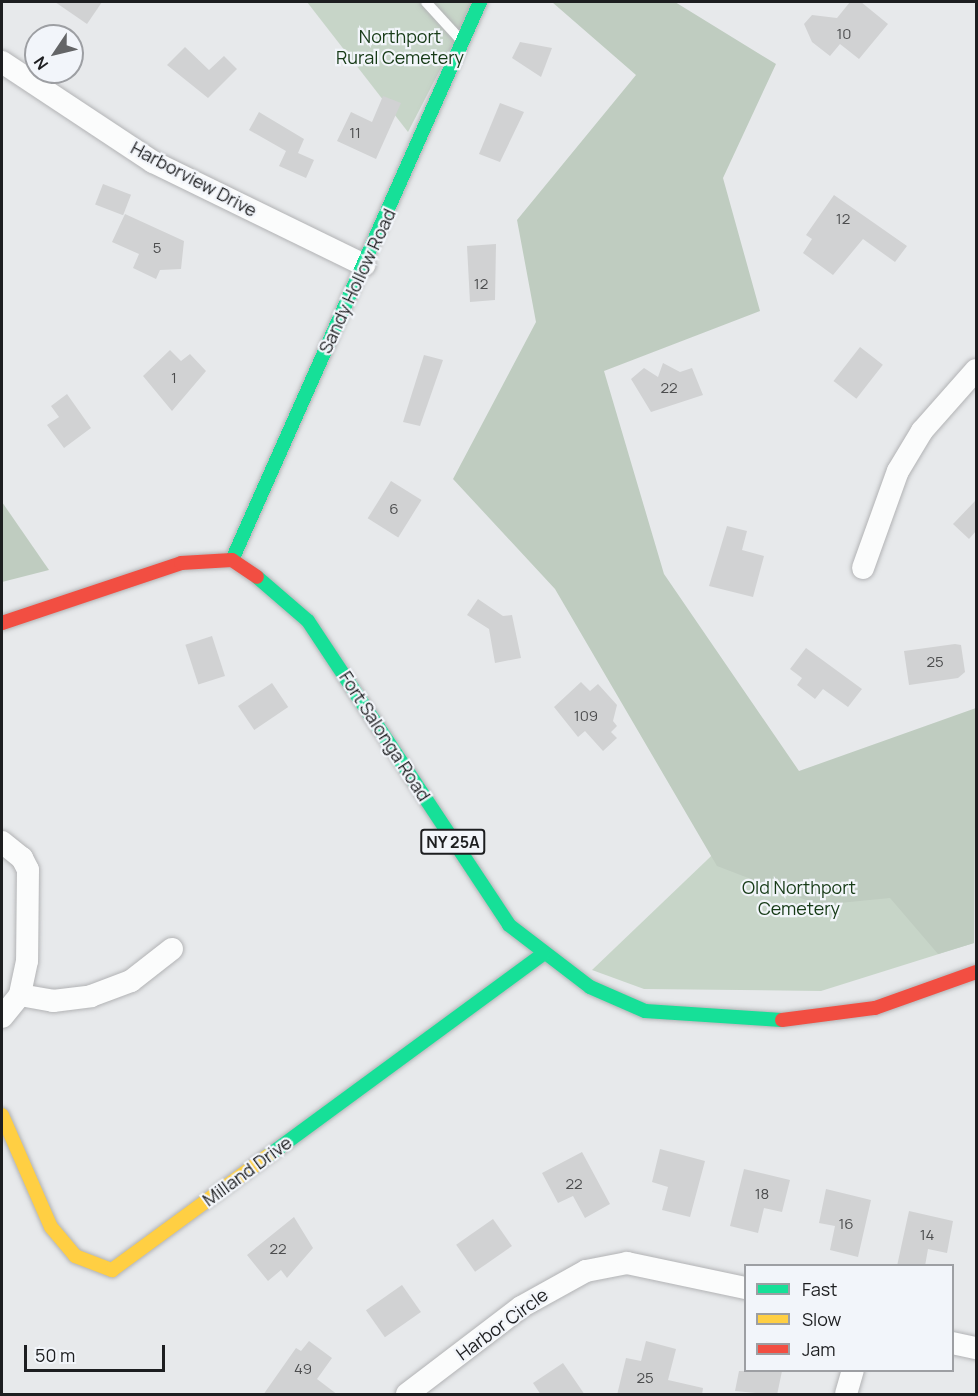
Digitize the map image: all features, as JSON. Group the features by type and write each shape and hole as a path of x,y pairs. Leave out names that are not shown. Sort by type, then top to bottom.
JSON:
{"street":[{"name":"Sandy Hollow Road","path":"232,560 461,40 480,2"},
{"name":"Harborview Drive","path":"2,62 153,162 363,265"},
{"path":"863,568 898,471 922,431 976,370"},
{"path":"2,623 181,562 232,560"},
{"name":"Fort Salonga Road","path":"232,560 271,586 308,621 483,891 542,955 590,987 645,1011 787,1020 875,1008 976,972"},
{"path":"2,842 22,858 28,870 27,961 20,995 2,1017"},
{"path":"20,995 53,1000 91,996 131,981 172,949"},
{"name":"Milland Drive","path":"2,1115 51,1227 75,1256 112,1270 542,955"},
{"name":"Harbor Circle","path":"407,1395 521,1307 586,1271 627,1263 744,1288"},
{"path":"954,1342 976,1348"},
{"path":"846,1395 853,1372"}],"lane":[{"path":"426,2 461,40"}],"green space":[{"name":"Northport Rural Cemetery","path":"307,2 475,2 408,132"},
{"path":"552,2 675,2 776,64 723,178 760,311 604,371 664,574 799,771 976,708 974,943 938,954 890,898 819,905 717,866 555,589 453,479 536,322 517,220 636,75"},
{"path":"2,502 49,570 2,582"},
{"name":"Old Northport Cemetery","path":"799,772 974,943 821,991 644,989 592,970"}],"building":[{"path":"55,2 102,2 87,24"},
{"path":"850,2 861,2 888,24 859,59 840,44 830,56 812,42 804,24 812,15 837,18"},
{"path":"520,42 552,48 541,77 512,58"},
{"path":"185,47 209,70 224,56 237,69 208,98 167,65"},
{"path":"383,96 401,103 376,159 337,141 351,112 372,122"},
{"path":"500,103 524,112 500,162 479,154"},
{"path":"259,112 304,139 298,153 314,160 306,178 279,166 286,151 249,130"},
{"path":"103,184 131,195 123,215 95,205"},
{"path":"834,195 907,246 895,262 863,239 833,275 803,253 812,239 806,235"},
{"path":"125,214 184,241 181,269 160,270 156,279 133,268 139,254 112,242"},
{"path":"496,244 495,300 470,302 467,246"},
{"path":"860,347 883,365 856,399 834,381"},
{"path":"170,350 181,361 190,354 206,371 172,411 143,376"},
{"path":"424,355 443,360 420,426 403,422"},
{"path":"663,363 680,372 692,368 703,395 651,412 631,379 644,368 658,377"},
{"path":"67,394 91,428 64,448 47,425 59,417 51,406"},
{"path":"391,481 422,500 398,537 368,518"},
{"path":"976,500 976,531 969,539 953,524"},
{"path":"727,526 747,531 742,550 764,556 753,597 709,586"},
{"path":"478,599 503,616 512,615 521,658 495,663 489,629 467,615"},
{"path":"212,636 225,676 198,685 185,645"},
{"path":"961,645 965,672 958,678 909,685 904,651"},
{"path":"806,648 862,689 848,707 823,689 815,699 797,685 802,678 790,669"},
{"path":"581,682 590,691 598,684 617,705 613,721 617,726 611,732 617,738 603,751 585,731 578,737 554,707"},
{"path":"272,683 288,707 254,730 238,706"},
{"path":"660,1149 705,1161 690,1217 662,1210 668,1187 652,1182"},
{"path":"582,1152 610,1204 585,1218 573,1196 558,1203 542,1173"},
{"path":"744,1169 790,1180 782,1212 764,1208 758,1233 730,1226"},
{"path":"826,1189 871,1200 858,1257 830,1250 835,1226 819,1223"},
{"path":"909,1211 953,1221 947,1253 928,1249 925,1264 897,1264"},
{"path":"294,1217 313,1248 287,1278 281,1270 268,1281 247,1255"},
{"path":"493,1219 512,1246 475,1272 456,1245"},
{"path":"402,1285 421,1312 385,1337 366,1310"},
{"path":"309,1341 332,1358 317,1379 338,1395 263,1395 296,1348 301,1351"},
{"path":"646,1341 676,1349 668,1380 703,1388 702,1395 617,1395 626,1358 641,1361"},
{"path":"563,1363 585,1395 541,1395 533,1383"},
{"path":"739,1371 782,1372 777,1395 735,1391"}],"traffic: fast":[{"path":"232,560 480,2"},
{"path":"257,577 308,621 509,925 590,987 645,1011 782,1020"},
{"path":"268,1156 542,955"}],"traffic: slow":[{"path":"2,1115 51,1227 75,1256 112,1270 268,1156"}],"traffic: jam":[{"path":"2,623 181,563 232,560 257,577"},
{"path":"782,1020 875,1008 976,972"}]}
